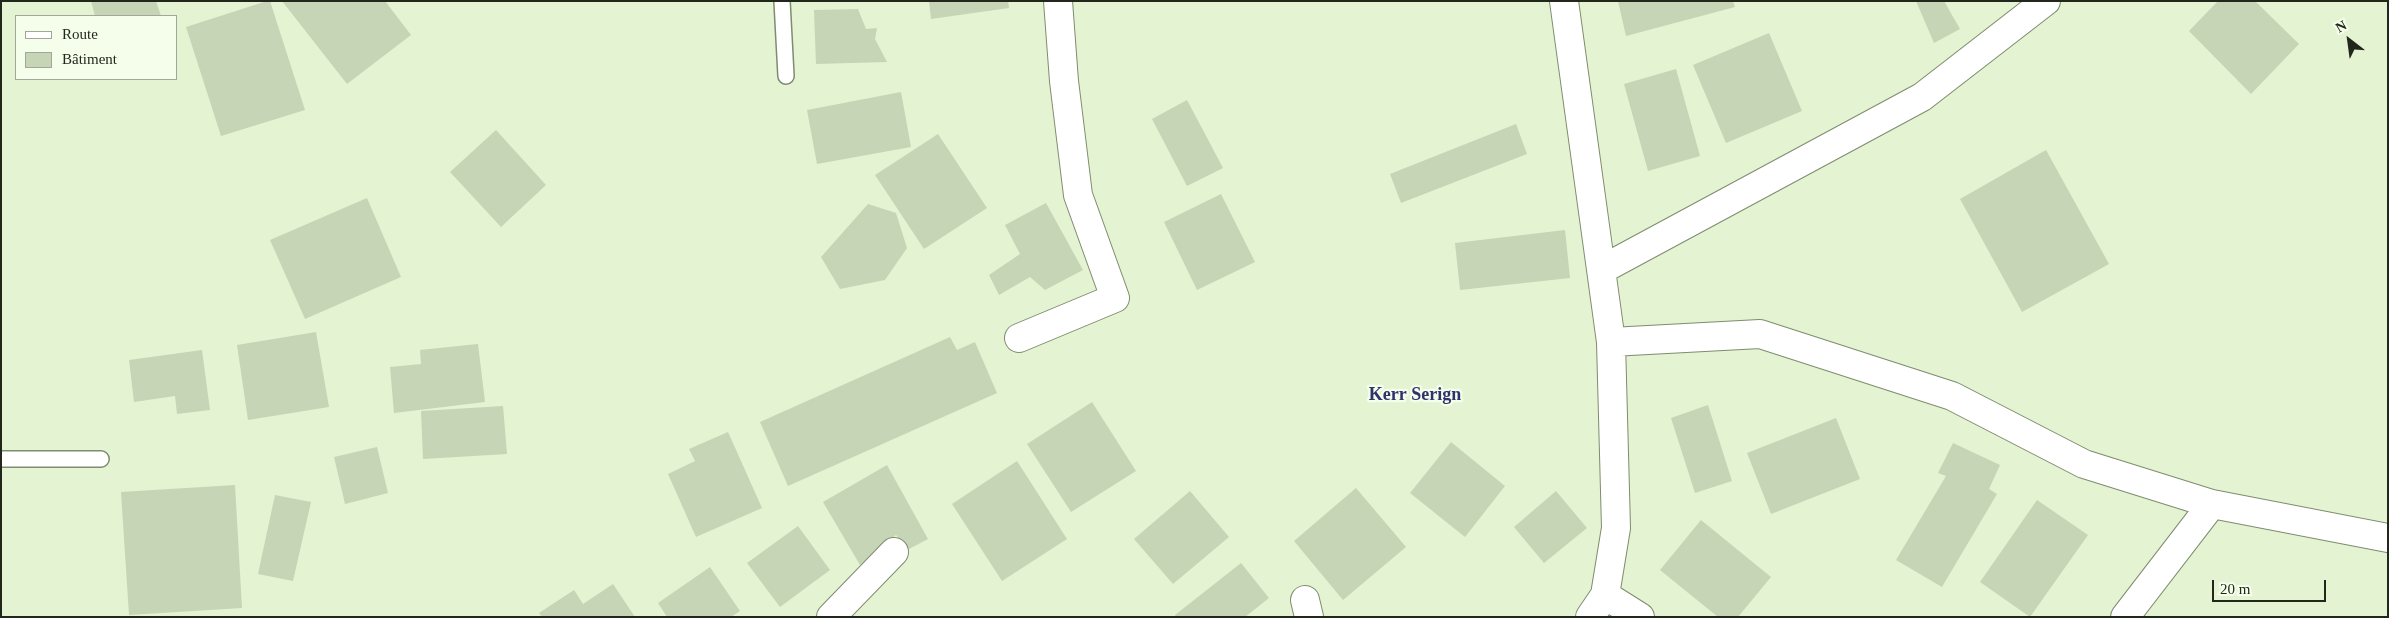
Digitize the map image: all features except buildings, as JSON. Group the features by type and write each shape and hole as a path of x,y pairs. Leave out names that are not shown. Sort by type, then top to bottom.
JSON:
{"street":[{"path":"1019,338 1115,298 1078,195 1064,81 1058,1"},
{"path":"1564,1 1611,342 1616,528 1598,606 1640,617"},
{"path":"1601,270 1922,97 2046,1"},
{"path":"1611,342 1760,334 1952,396 2084,464 2212,504 2388,538"},
{"path":"2125,617 2212,504"},
{"path":"831,617 894,552"}],"lane":[{"path":"782,1 786,76"},
{"path":"1,460 101,459"}],"district":[{"name":"Kerr Serign","path":"1415,395"}]}
